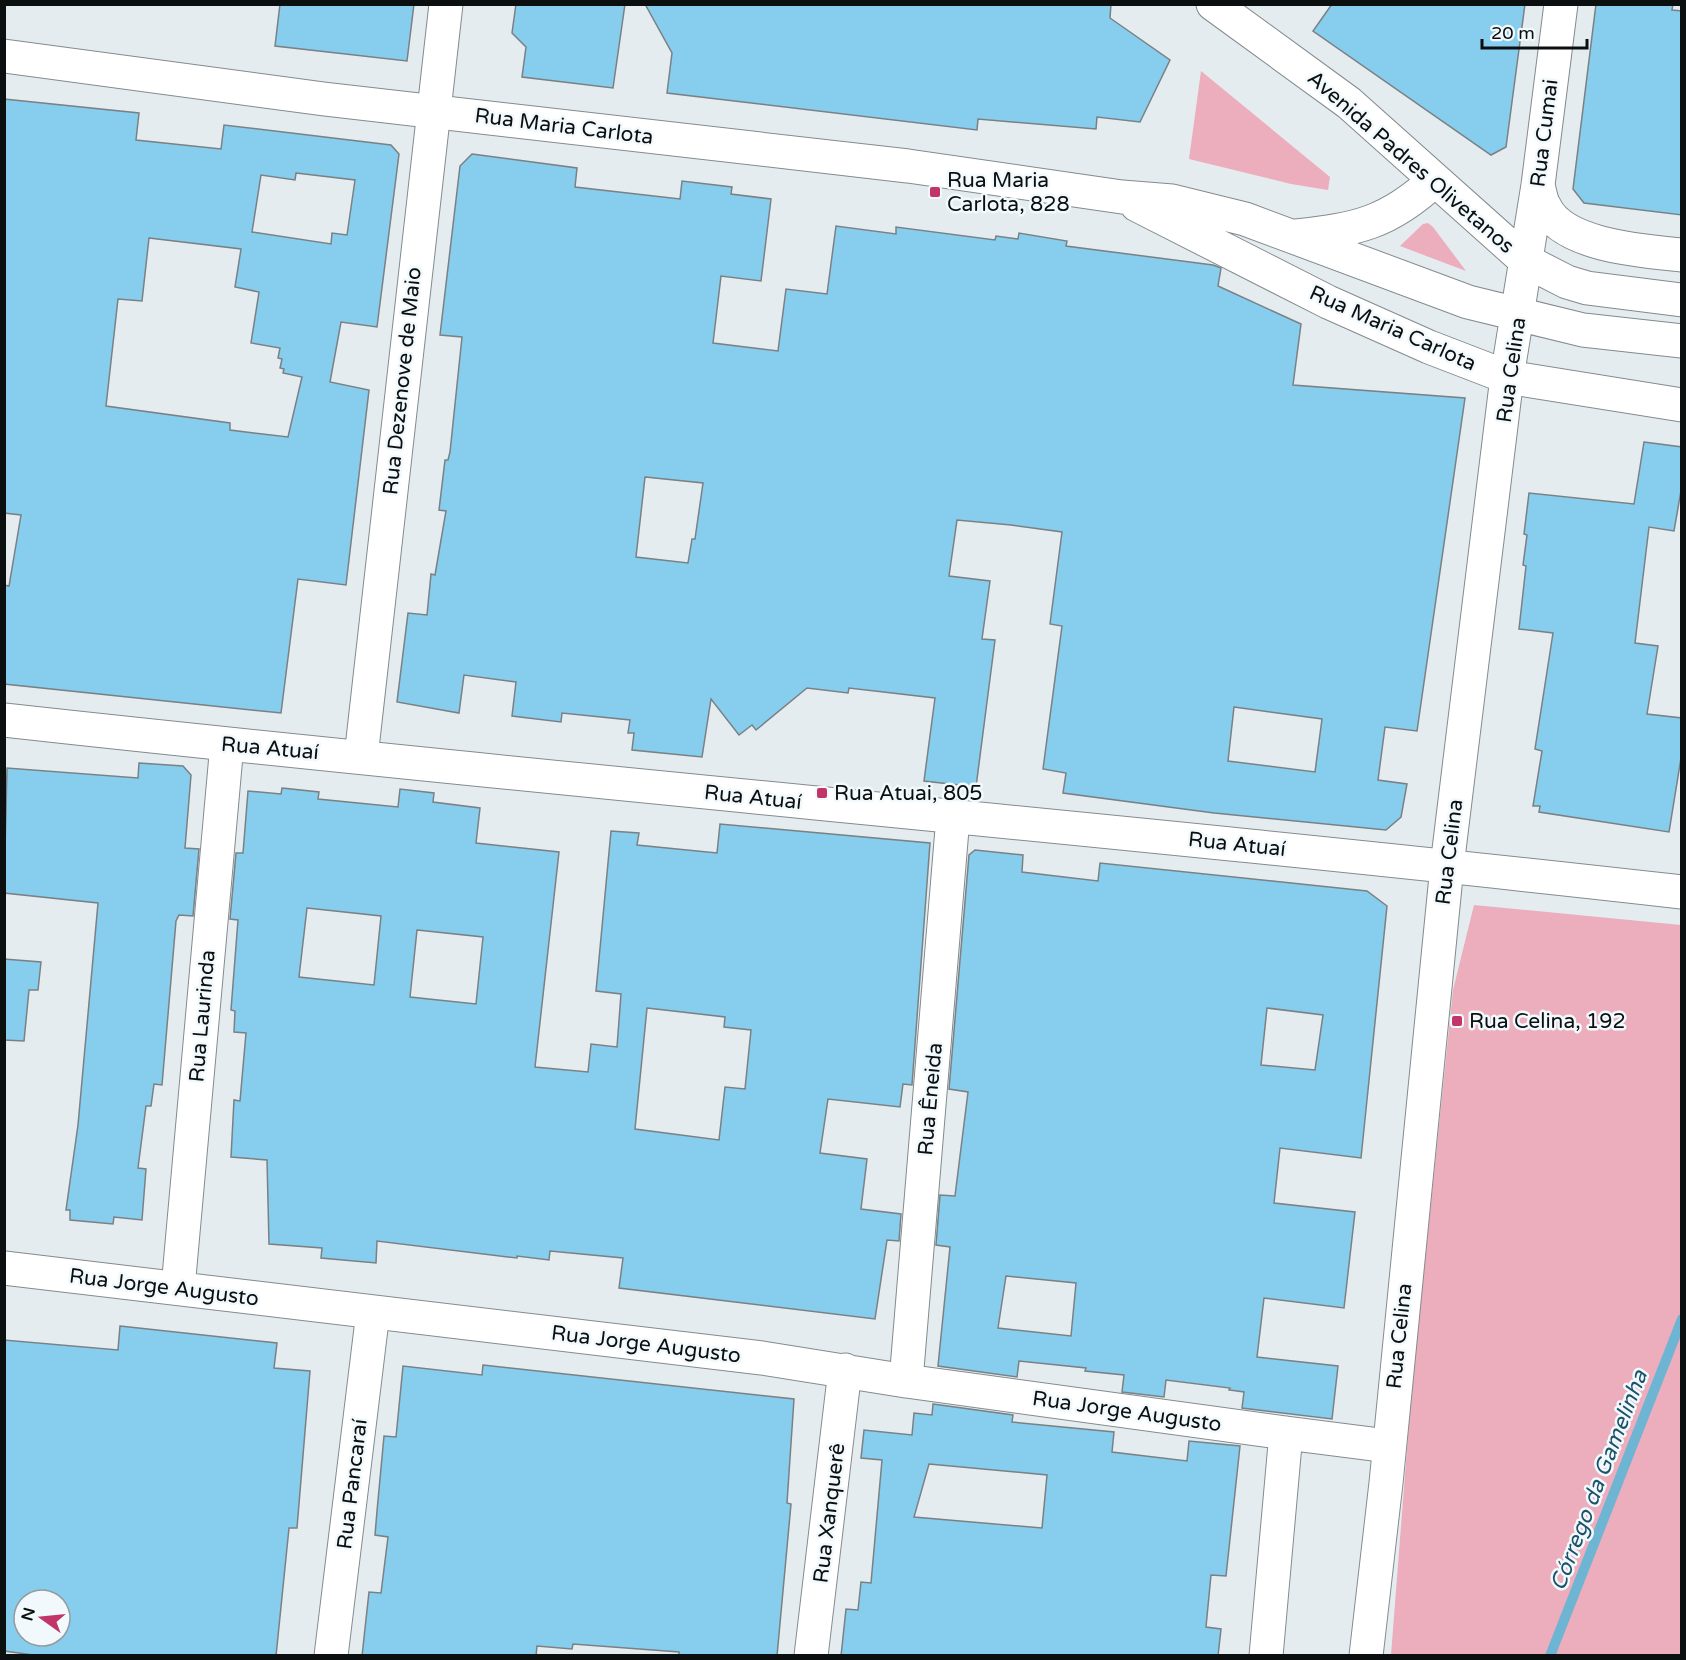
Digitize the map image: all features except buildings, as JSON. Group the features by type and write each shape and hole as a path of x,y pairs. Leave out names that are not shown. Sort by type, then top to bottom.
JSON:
{"street":[{"name":"Rua Dezenove de Maio","path":"361,757 446,4"},
{"name":"Avenida Padres Olivetanos","path":"1213,4 1349,103 1526,261 1567,282 1587,288 1682,300"},
{"name":"Rua Cumai","path":"1526,261 1561,4"},
{"name":"Rua Maria Carlota","path":"4,56 324,99 909,166 1201,207 1294,236 1415,284 1519,316 1583,330 1682,341"},
{"path":"1294,236 1367,225 1408,202 1435,180"},
{"path":"1538,185 1545,209 1562,226 1590,239 1624,249 1682,255"},
{"name":"Rua Maria Carlota","path":"1122,197 1328,302 1429,347 1507,377 1682,405"},
{"name":"Rua Celina","path":"1366,1656 1447,866 1507,377 1519,316 1526,261"},
{"name":"Rua Atuaí","path":"4,720 1447,866 1682,892"},
{"name":"Rua Laurinda","path":"178,1288 227,744"},
{"name":"Rua Êneida","path":"906,1381 953,817"},
{"name":"Rua Jorge Augusto","path":"4,1268 762,1358 906,1381 1286,1433"},
{"name":"Rua Pancaraí","path":"331,1656 373,1312"},
{"name":"Rua Xanquerê","path":"811,1656 845,1370"},
{"path":"1266,1656 1286,1433 1388,1446"}],"shaded area":[{"path":"1201,71 1330,177 1328,190 1291,184 1189,159"},
{"path":"1428,223 1466,271 1400,246 1423,224"},
{"path":"1474,905 1681,925 1681,1655 1391,1655 1411,1397 1453,990"}],"waterway":[{"name":"Córrego da Gamelinha","path":"1550,1656 1682,1319"}],"place":[{"name":"Rua Maria Carlota, 828","path":"935,192"},
{"name":"Rua Atuai, 805","path":"822,793"},
{"name":"Rua Celina, 192","path":"1457,1021"}]}
